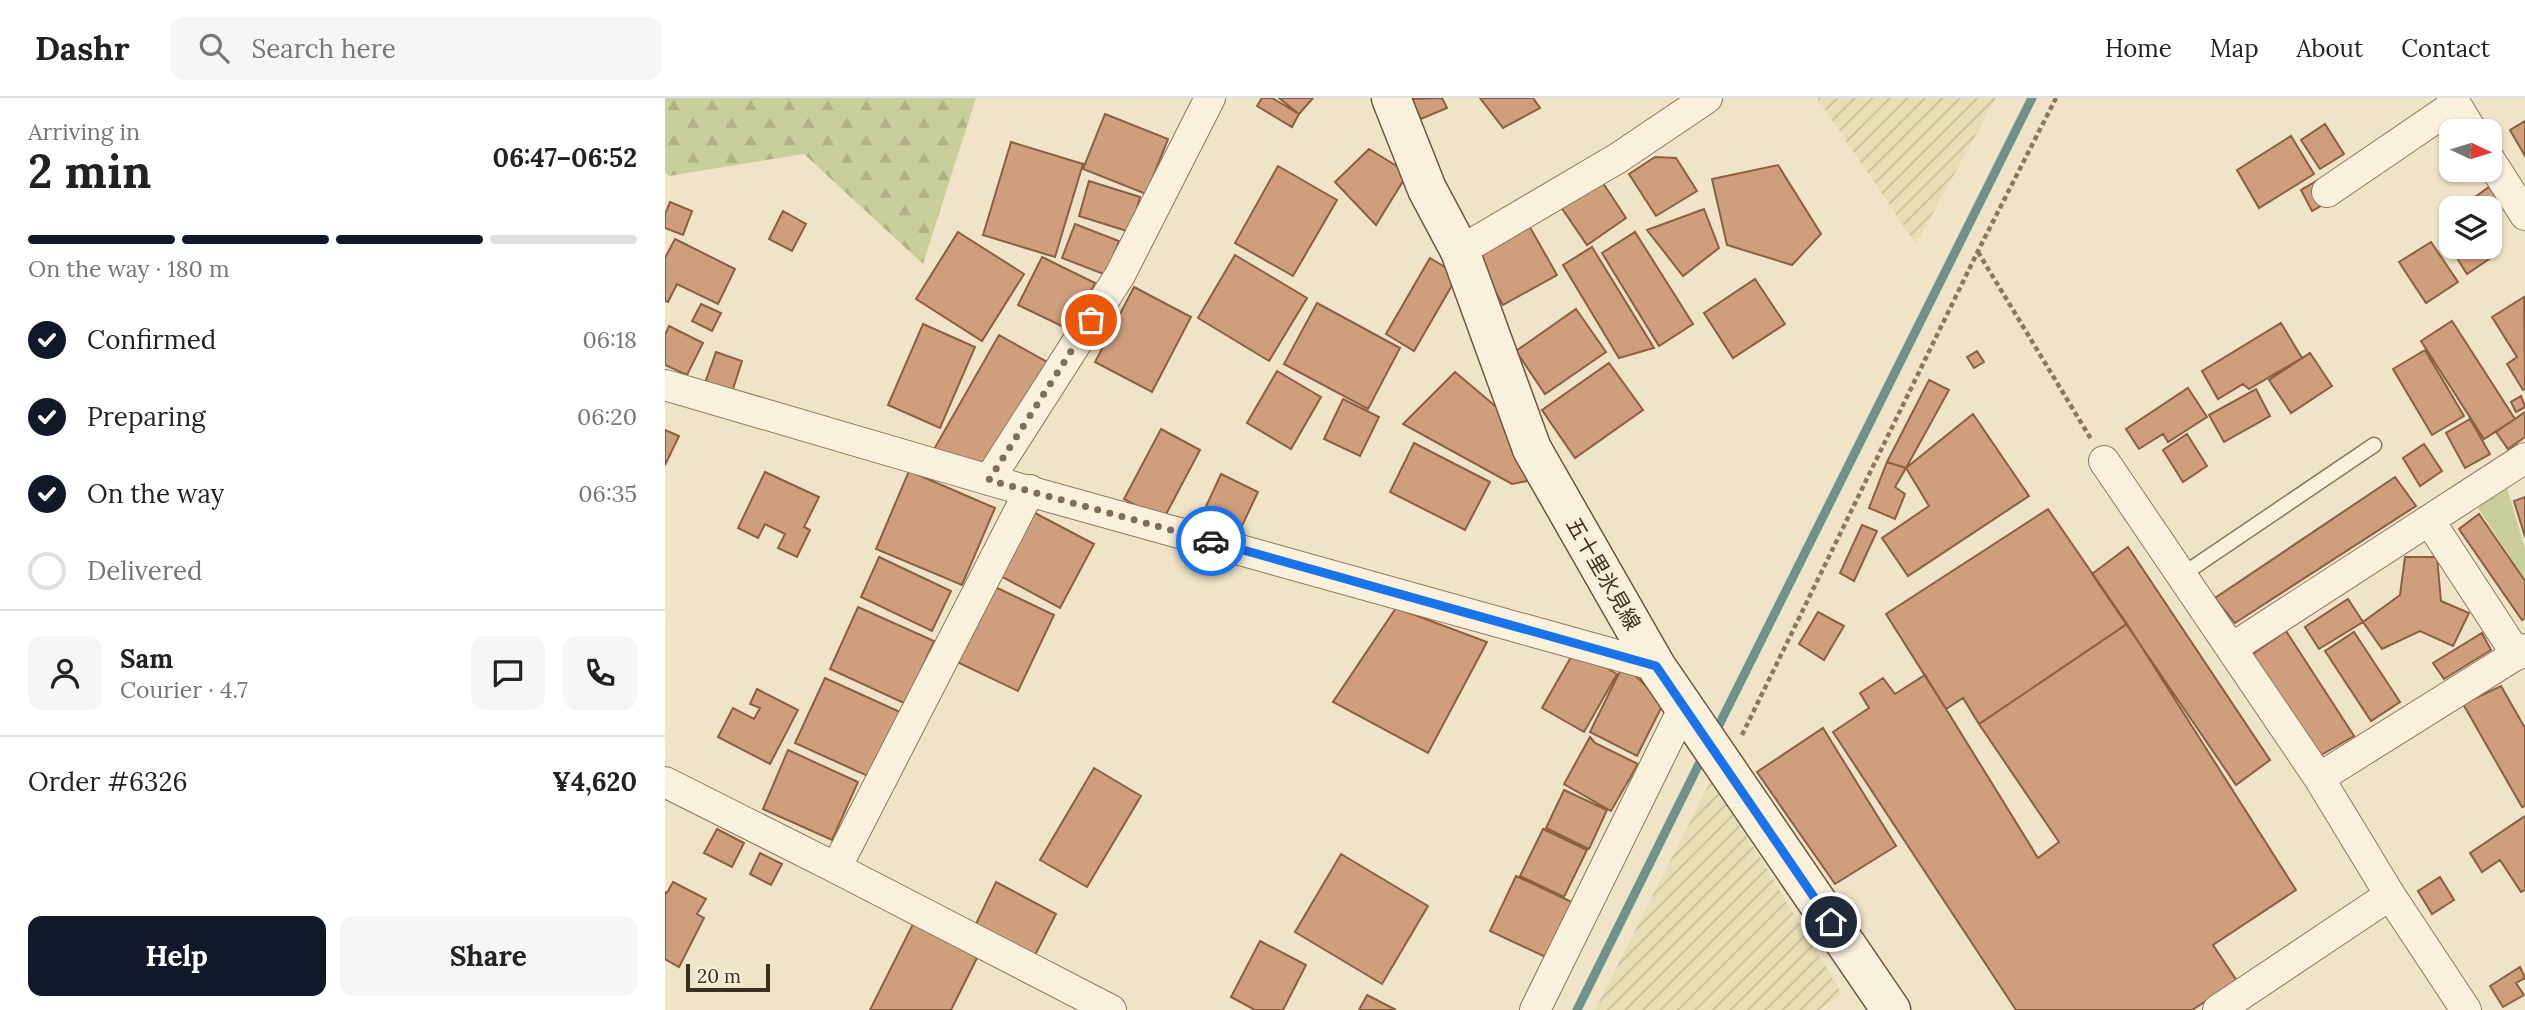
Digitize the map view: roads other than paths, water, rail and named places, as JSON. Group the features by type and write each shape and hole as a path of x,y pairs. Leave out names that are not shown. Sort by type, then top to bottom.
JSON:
{"main road":[{"name":"五十里氷見線","path":"1391,98 1427,190 1460,251 1532,449 1656,666 1891,1010"}],"street":[{"path":"989,480 1120,275 1210,98"},
{"path":"1460,251 1618,158 1707,98"},
{"path":"2327,192 2454,101 2465,119"},
{"path":"2503,180 2525,215"},
{"path":"665,385 989,480 1656,666"},
{"path":"2232,648 2525,458"},
{"path":"2104,461 2319,778 2390,895 2466,1010"},
{"path":"836,868 1030,490"},
{"path":"2319,778 2521,652 2429,520"},
{"path":"1535,1010 1685,705"},
{"path":"665,782 1111,1010"},
{"path":"2218,1010 2390,895"}],"lane":[{"path":"2182,575 2374,445"}],"waterway":[{"path":"1714,735 2032,98"},
{"path":"1577,1010 1704,754"}]}
